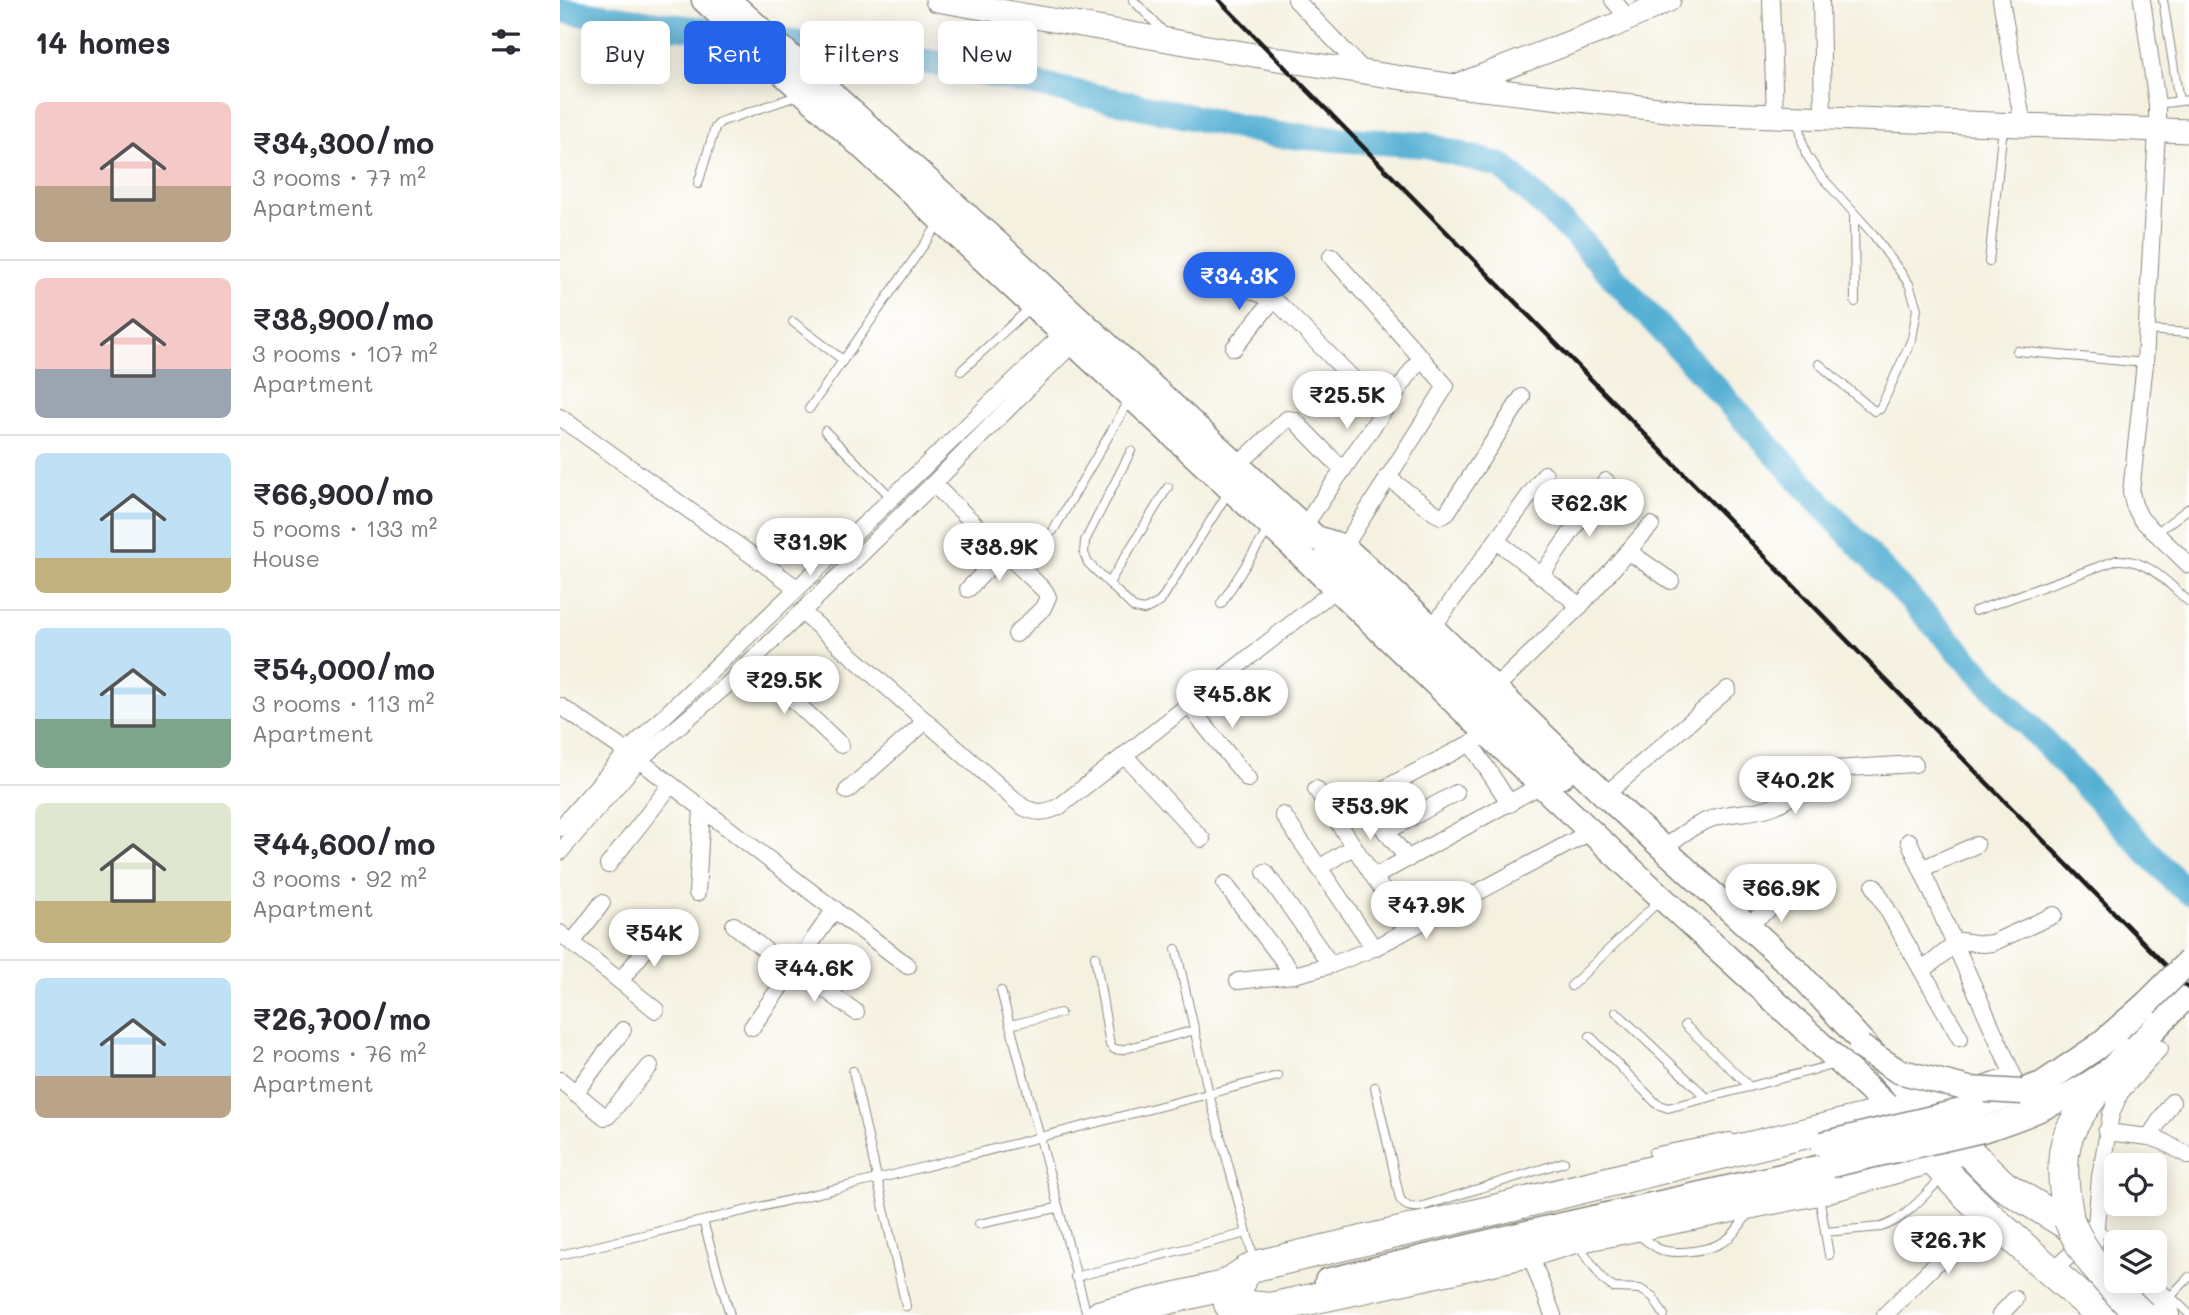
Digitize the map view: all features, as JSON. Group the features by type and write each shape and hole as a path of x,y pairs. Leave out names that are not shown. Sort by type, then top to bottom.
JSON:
{"highway":[{"path":"2129,1054 2076,1120 2063,1161 2067,1210 2074,1234 2089,1259 2110,1285 2141,1315"},
{"path":"1907,1108 1966,1149 2004,1186 2076,1230 2091,1233 2104,1251"},
{"path":"1101,1315 1225,1295 1270,1308 1529,1252 1575,1238 1756,1202 1814,1152 1907,1108"},
{"path":"1907,1108 1939,1166 2092,1311"},
{"path":"1182,1315 1260,1280 1489,1199 1814,1152 1939,1166 1966,1149"},
{"path":"2148,1293 2168,1306"}],"main road":[{"path":"704,0 738,21"},
{"path":"728,0 741,21"},
{"path":"786,65 804,94 941,221 1034,305 1076,330 1132,397 1337,588 1479,739 1541,785 1841,1063 1907,1108"},
{"path":"786,65 1076,330 1238,465 1310,532 1386,616 1827,1020 1898,1071 1969,1089 2022,1091"},
{"path":"1310,532 1344,547 1605,795 1800,974 1907,1108"},
{"path":"1260,1280 1814,1152 1981,1106 2042,1084 2097,1047 2189,961"},
{"path":"1814,1152 2001,1125 2092,1082 2129,1054 2189,994"}],"street":[{"path":"937,0 1277,59 1456,86 1694,113 2189,131"},
{"path":"1296,0 1364,71"},
{"path":"1613,0 1628,18"},
{"path":"1456,86 1669,0"},
{"path":"1771,0 1775,116"},
{"path":"1821,0 1823,118"},
{"path":"2001,0 2013,125"},
{"path":"2142,0 2157,104 2157,129 2145,363 2131,492 2141,519 2189,565"},
{"path":"1331,256 1447,386 1344,547"},
{"path":"1231,281 1273,300 1282,307 1384,410"},
{"path":"1234,348 1273,300"},
{"path":"560,852 633,756 720,692 933,484 1076,330"},
{"path":"560,828 797,588 1076,330"},
{"path":"1310,532 1343,470 1420,357"},
{"path":"1387,477 1435,513 1441,516 1446,514 1522,397"},
{"path":"560,417 797,588"},
{"path":"1238,465 1287,419 1294,420 1343,470"},
{"path":"1432,628 1545,474"},
{"path":"1541,576 1606,481"},
{"path":"933,484 1045,591 1048,597 1043,608 1016,634"},
{"path":"1495,688 1580,606 1651,525"},
{"path":"1497,541 1580,606"},
{"path":"1628,551 1671,581"},
{"path":"968,589 1004,552"},
{"path":"802,612 1023,807 1040,813 1059,806 1337,588"},
{"path":"752,661 841,745"},
{"path":"1605,795 1728,689"},
{"path":"1188,705 1248,779"},
{"path":"560,706 633,756 908,966"},
{"path":"847,791 926,721"},
{"path":"1334,815 1479,739 1510,804"},
{"path":"1124,755 1202,839"},
{"path":"1664,848 1695,826 1712,818 1758,811 1783,802 1833,769 1915,764"},
{"path":"1374,877 1541,785"},
{"path":"608,865 670,786"},
{"path":"1317,789 1391,903"},
{"path":"1386,832 1456,793"},
{"path":"1361,801 1408,859"},
{"path":"696,893 702,810"},
{"path":"1283,815 1374,948"},
{"path":"1238,981 1294,975 1331,965 1374,948 1590,832"},
{"path":"1907,1108 2012,1074 1909,841"},
{"path":"1921,869 1976,845"},
{"path":"1319,867 1354,846"},
{"path":"1265,872 1331,965"},
{"path":"1225,884 1294,975"},
{"path":"1874,886 1959,1038"},
{"path":"1746,925 1795,892"},
{"path":"602,903 566,938 656,1010"},
{"path":"752,1027 835,909"},
{"path":"1922,971 1954,942 1992,943 2054,915"},
{"path":"734,925 856,1012"},
{"path":"620,981 658,934"},
{"path":"575,1093 623,1030"},
{"path":"2052,1271 2091,1233 2110,1114 2120,1093 2160,1048"},
{"path":"560,1080 605,1117 650,1066"},
{"path":"2149,1137 2172,1102"},
{"path":"2106,1132 2149,1137 2189,1156"},
{"path":"1885,1315 1986,1213"},
{"path":"1529,1252 1553,1315"},
{"path":"2000,1315 2015,1299"}],"lane":[{"path":"1133,0 1172,41"},
{"path":"2157,104 2184,101 2163,0"},
{"path":"698,184 715,128 720,122 804,94"},
{"path":"1799,117 1806,154 1820,175 1873,234 1909,284 1917,309 1912,339 1880,408 1874,411 1819,364"},
{"path":"1989,262 2013,125"},
{"path":"1854,213 1856,302"},
{"path":"809,409 941,221"},
{"path":"961,371 1034,305"},
{"path":"793,322 843,360"},
{"path":"2146,330 2189,332"},
{"path":"2017,351 2145,363"},
{"path":"1053,531 1132,397"},
{"path":"825,431 892,498"},
{"path":"1131,452 1085,541 1084,552 1088,563 1134,608 1144,610 1160,601 1231,489"},
{"path":"1109,583 1168,487"},
{"path":"2156,533 2189,508"},
{"path":"1221,604 1270,526"},
{"path":"1975,611 2117,560 2130,559 2153,571 2189,602"},
{"path":"1571,986 1662,898"},
{"path":"1176,950 1209,1094 1260,1280"},
{"path":"1095,956 1110,1045 1114,1049 1195,1030"},
{"path":"1001,991 1087,1315"},
{"path":"1616,1012 1707,1098"},
{"path":"1010,1025 1059,1013"},
{"path":"1685,1026 1751,1087"},
{"path":"1590,1036 1662,1107 1668,1108 1841,1063"},
{"path":"853,1071 906,1306"},
{"path":"560,1255 877,1179 1278,1076"},
{"path":"1375,1087 1400,1199 1411,1208 1489,1199 1564,1162"},
{"path":"1653,1152 1742,1135"},
{"path":"1814,1152 1829,1255"},
{"path":"1825,1232 1881,1227 1898,1220 1939,1166"},
{"path":"979,1224 1057,1208"},
{"path":"703,1221 730,1315"},
{"path":"1075,1277 1247,1233"},
{"path":"2091,1233 2104,1239"},
{"path":"1575,1238 1603,1280 1614,1288 1640,1289 1653,1297 1664,1315"},
{"path":"2189,1278 2168,1306 2189,1314"}],"waterway":[{"path":"560,10 935,63 1277,135 1426,145 1502,166 1575,235 1862,548 2177,883 2189,892"}],"railway":[{"path":"1219,0 2189,989"}]}
